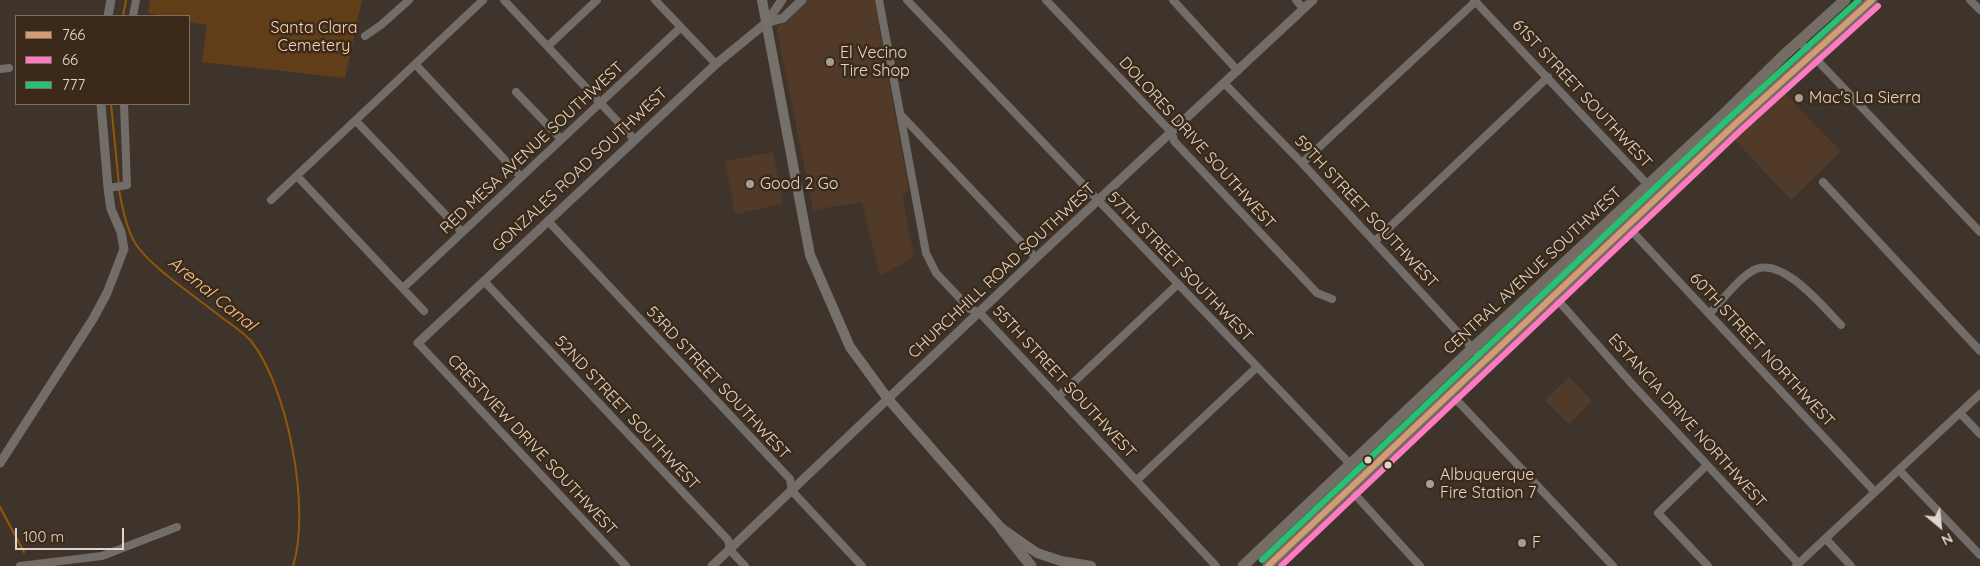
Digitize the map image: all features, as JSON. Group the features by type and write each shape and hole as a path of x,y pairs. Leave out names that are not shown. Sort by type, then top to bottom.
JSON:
{"main road":[{"path":"762,0 810,255 850,347 888,399 1002,528 1031,566"},
{"name":"CENTRAL AVENUE SOUTHWEST","path":"1243,566 1472,348 1649,186 1799,41 1845,0"},
{"path":"1268,566 1555,297 1734,125 1872,0"},
{"path":"1002,528 1037,553 1061,561 1091,566"}],"street":[{"path":"108,15 111,0"},
{"path":"133,15 136,0"},
{"path":"364,36 381,25 410,0"},
{"path":"271,200 483,0"},
{"path":"504,0 635,140"},
{"path":"548,46 597,0"},
{"path":"655,0 716,64"},
{"name":"GONZALES ROAD SOUTHWEST","path":"418,343 716,64 766,23 782,0"},
{"name":"GONZALES ROAD SOUTHWEST","path":"766,23 783,18 802,0"},
{"name":"55TH STREET SOUTHWEST","path":"879,0 929,262 970,309 980,312 1216,566"},
{"name":"57TH STREET SOUTHWEST","path":"907,0 1097,202 1106,206 1256,367 1351,465"},
{"name":"DOLORES DRIVE SOUTHWEST","path":"1046,0 1172,133 1174,140 1317,293 1332,299"},
{"path":"1173,0 1238,71"},
{"path":"1296,0 1304,9"},
{"name":"CHURCHHILL ROAD SOUTHWEST","path":"712,566 1036,258 1313,0"},
{"path":"1970,0 1980,10"},
{"path":"1302,163 1475,1"},
{"name":"61ST STREET SOUTHWEST","path":"1475,1 1649,186"},
{"name":"RED MESA AVENUE SOUTHWEST","path":"403,288 680,28"},
{"path":"1799,41 1980,232"},
{"path":"416,65 521,177"},
{"path":"0,69 9,68"},
{"path":"1375,241 1548,77"},
{"name":"59TH STREET SOUTHWEST","path":"1224,83 1375,241 1485,362"},
{"path":"516,92 561,139"},
{"path":"0,463 93,319 107,293 124,249 111,209 101,105"},
{"path":"109,188 127,185 124,105"},
{"path":"901,114 1036,258"},
{"path":"356,121 462,232"},
{"path":"297,176 424,310"},
{"path":"1823,182 1980,351"},
{"name":"53RD STREET SOUTHWEST","path":"548,221 790,479 792,492 862,566"},
{"name":"60TH STREET NORTHWEST","path":"1628,227 1875,492"},
{"path":"1709,314 1745,277 1755,269 1768,266 1788,274 1841,325"},
{"name":"52ND STREET SOUTHWEST","path":"484,281 728,540 730,550 745,566"},
{"path":"1058,397 1178,284"},
{"name":"ESTANCIA DRIVE NORTHWEST","path":"1555,297 1798,565"},
{"name":"CRESTVIEW DRIVE SOUTHWEST","path":"418,343 626,566"},
{"path":"1137,480 1256,367"},
{"path":"1451,394 1613,566"},
{"path":"1798,565 1980,394"},
{"path":"1960,413 1980,434"},
{"path":"1707,465 1658,513 1708,566"},
{"path":"1899,470 1980,556"},
{"path":"1350,489 1420,566"},
{"path":"20,566 102,556 177,527"},
{"path":"1826,539 1851,566"}],"shaded area":[{"path":"806,0 874,0 909,191 902,194 914,257 880,276 862,202 813,210 777,31 779,24"},
{"path":"1785,94 1841,151 1791,200 1734,139"},
{"path":"773,152 783,204 735,214 725,161"},
{"path":"1569,377 1592,401 1569,424 1545,400"}],"green space":[{"name":"Santa Clara Cemetery","path":"150,0 362,0 345,78 202,62 207,25 190,22 190,15 158,15 148,13"}],"waterway":[{"name":"Arenal Canal","path":"123,15 126,0"},
{"name":"Arenal Canal","path":"111,105 119,185"},
{"name":"Arenal Canal","path":"119,189 129,231 143,253 175,282 244,334 251,341 264,362 276,388 293,449 299,513 298,542 293,566"},
{"path":"0,507 24,552"}],"transit line":[{"name":"777","path":"1262,560 1728,119 1859,0"},
{"name":"766","path":"1268,566 1734,125 1872,0"},
{"name":"66","path":"1281,566 1740,131 1878,6"}],"place":[{"name":"El Vecino Tire Shop","path":"830,62"},
{"name":"Mac's La Sierra","path":"1799,98"},
{"name":"Good 2 Go","path":"750,184"},
{"name":"Albuquerque Fire Station 7","path":"1430,484"},
{"name":"F","path":"1522,543"}]}
